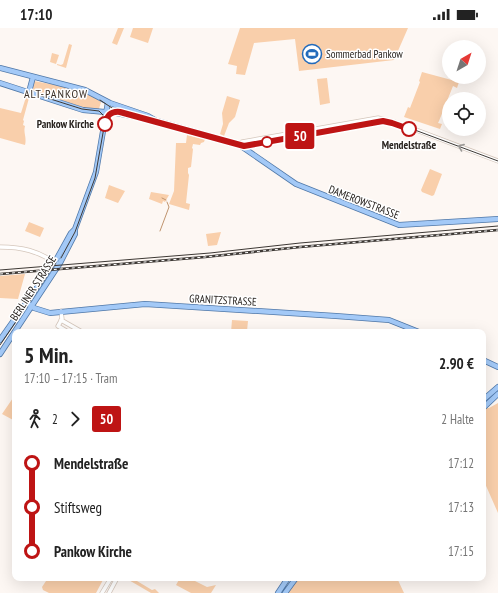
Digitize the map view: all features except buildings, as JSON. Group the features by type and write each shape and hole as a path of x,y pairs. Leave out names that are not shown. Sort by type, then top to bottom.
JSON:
{"main road":[{"path":"0,68 88,91 106,101 148,116 157,121"},
{"path":"29,92 33,77"},
{"path":"0,83 83,110 121,114 157,121"},
{"name":"BERLINER STRASSE","path":"16,329 57,263 71,233 75,229 96,172 106,112 106,101"},
{"name":"DAMEROWSTRASSE","path":"157,121 238,144 296,184 399,226 498,219"},
{"name":"BERLINER STRASSE","path":"0,340 57,263"},
{"name":"GRANITZSTRASSE","path":"27,303 47,312 145,304 389,320 412,329"},
{"name":"BERLINER STRASSE","path":"0,354 12,335"},
{"path":"486,361 498,367"},
{"path":"486,397 498,387"},
{"path":"489,394 493,399"},
{"path":"486,405 498,394"},
{"path":"278,593 286,581"},
{"path":"285,593 294,581"}],"street":[{"path":"238,144 242,142 376,118 393,121 498,161"},
{"path":"0,247 23,248 57,263"},
{"path":"61,312 61,320 58,326 63,329"},
{"path":"61,320 77,329"},
{"path":"102,593 109,581"},
{"path":"109,593 116,581"}],"shaded area":[{"path":"118,28 124,28 117,45 112,43"},
{"path":"133,28 153,28 148,43 130,37"},
{"path":"240,28 408,28 394,60 299,71 295,39 254,43 245,75 236,74 237,66 228,64"},
{"path":"69,44 72,45 66,68 57,65 63,64"},
{"path":"52,53 59,55 56,64 50,62"},
{"path":"422,72 442,77 442,84 458,84 457,88 453,86 451,92 442,92 442,113 438,123 442,124 440,129 404,117 408,107 410,108 420,82"},
{"path":"327,78 330,103 320,105 317,79"},
{"path":"34,81 87,93 101,102 99,109 84,108 32,91"},
{"path":"227,96 240,100 235,117 229,123 224,136 220,134 223,124 222,113"},
{"path":"26,97 29,98 23,120 23,125 25,126 25,145 0,138 0,108 21,113"},
{"path":"187,135 205,139 200,145 193,144 192,148 191,167 188,168 189,175 186,203 190,204 189,210 169,204 174,191 176,143 186,143"},
{"path":"430,169 442,174 434,195 432,196 422,192 421,190"},
{"path":"109,185 125,191 118,203 105,198"},
{"path":"151,192 169,195 162,204 149,199"},
{"path":"29,222 44,228 40,237 25,231"},
{"path":"221,232 217,245 208,246 206,234"},
{"path":"25,274 18,299 0,298 0,276"},
{"path":"232,320 248,321 247,329 231,329"},
{"path":"12,399 12,419 2,414"},
{"path":"498,403 498,513 486,486 486,409"},
{"path":"46,581 102,581 96,593 49,593 43,590 42,587"},
{"path":"130,581 137,581 152,590 155,589 159,593 151,593"},
{"path":"178,581 195,581 207,587 216,585 211,593 191,593 176,585"},
{"path":"297,581 398,581 404,593 288,593 292,585"}],"waterway":[{"path":"162,198 166,200"},
{"path":"160,231 169,207 167,202"}],"tram line":[{"path":"41,96 82,109 99,111 104,116 104,122"},
{"path":"100,100 115,110 244,144 388,120 498,161"},
{"name":"50","path":"105,124 107,116 112,112 120,112 244,146 383,121 388,121 409,129"},
{"path":"106,121 108,116 111,114 120,112"},
{"path":"61,258 75,232 95,178 106,116"},
{"path":"0,270 210,253 300,243 498,226"},
{"path":"0,345 56,263"}],"railway":[{"path":"0,274 498,230"}],"place":[{"name":"Sommerbad Pankow","path":"312,54"},
{"name":"Pankow Kirche","path":"105,124"},
{"name":"Mendelstraße","path":"409,129"}],"district":[{"name":"ALT-PANKOW","path":"56,93"}]}
